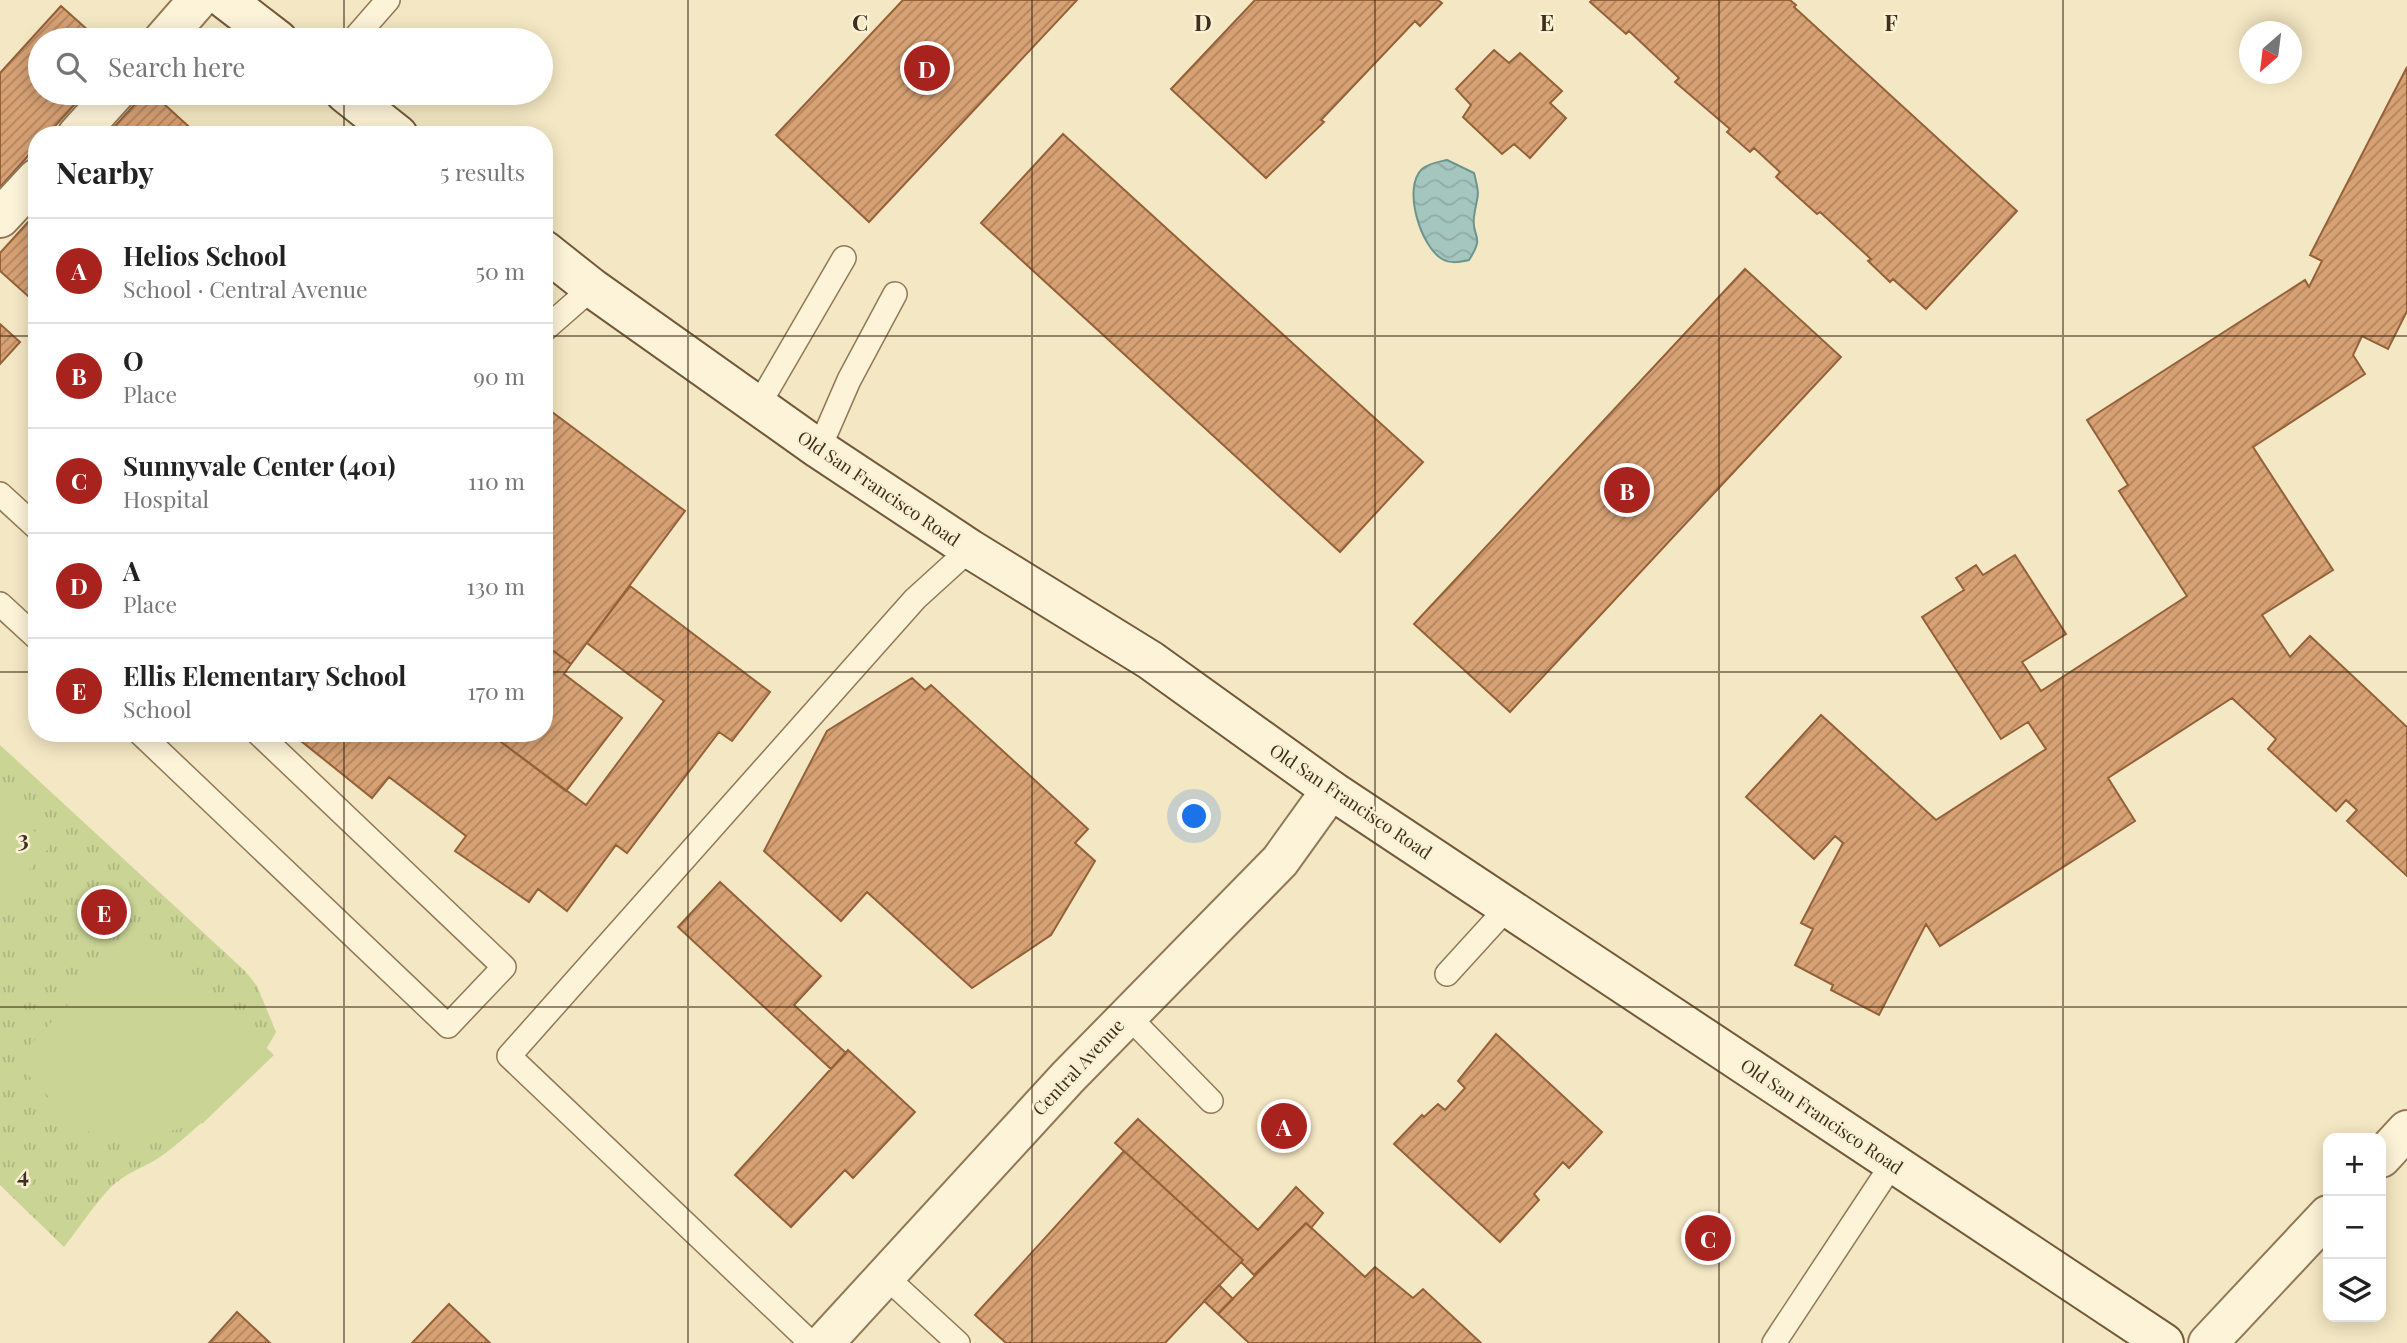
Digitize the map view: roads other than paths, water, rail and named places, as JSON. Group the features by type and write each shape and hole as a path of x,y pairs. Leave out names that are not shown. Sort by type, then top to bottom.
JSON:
{"main road":[{"path":"174,28 198,0"},
{"path":"226,0 262,28"},
{"path":"85,126 104,105"},
{"path":"360,105 387,126"},
{"path":"0,218 28,188"},
{"name":"Old San Francisco Road","path":"553,257 592,288 819,449 970,549 1150,660 1331,790 2164,1343"},
{"name":"Central Avenue","path":"824,1343 1127,1015 1280,861 1331,790"},
{"path":"2386,1153 2407,1130"},
{"path":"2208,1343 2323,1220"}],"lane":[{"path":"364,28 388,0"},
{"path":"758,407 844,258"},
{"path":"553,322 592,288"},
{"path":"819,449 849,380 895,294"},
{"path":"0,494 28,520"},
{"path":"811,1343 509,1056 915,599 970,549"},
{"path":"0,604 28,630"},
{"path":"152,742 448,1026 504,967 267,742"},
{"path":"1447,974 1508,907"},
{"path":"1127,1015 1212,1101"},
{"path":"1774,1343 1893,1163"},
{"path":"885,1276 958,1343"}],"water":[{"path":"1447,160 1474,173 1478,196 1474,217 1477,245 1469,260 1459,262 1445,261 1427,243 1414,203 1416,178 1422,169"}],"place":[{"name":"A","path":"927,68"},
{"name":"O","path":"1627,490"},
{"name":"Ellis Elementary School","path":"104,912"},
{"name":"Helios School","path":"1284,1126"},
{"name":"Sunnyvale Center (401)","path":"1708,1238"}]}
